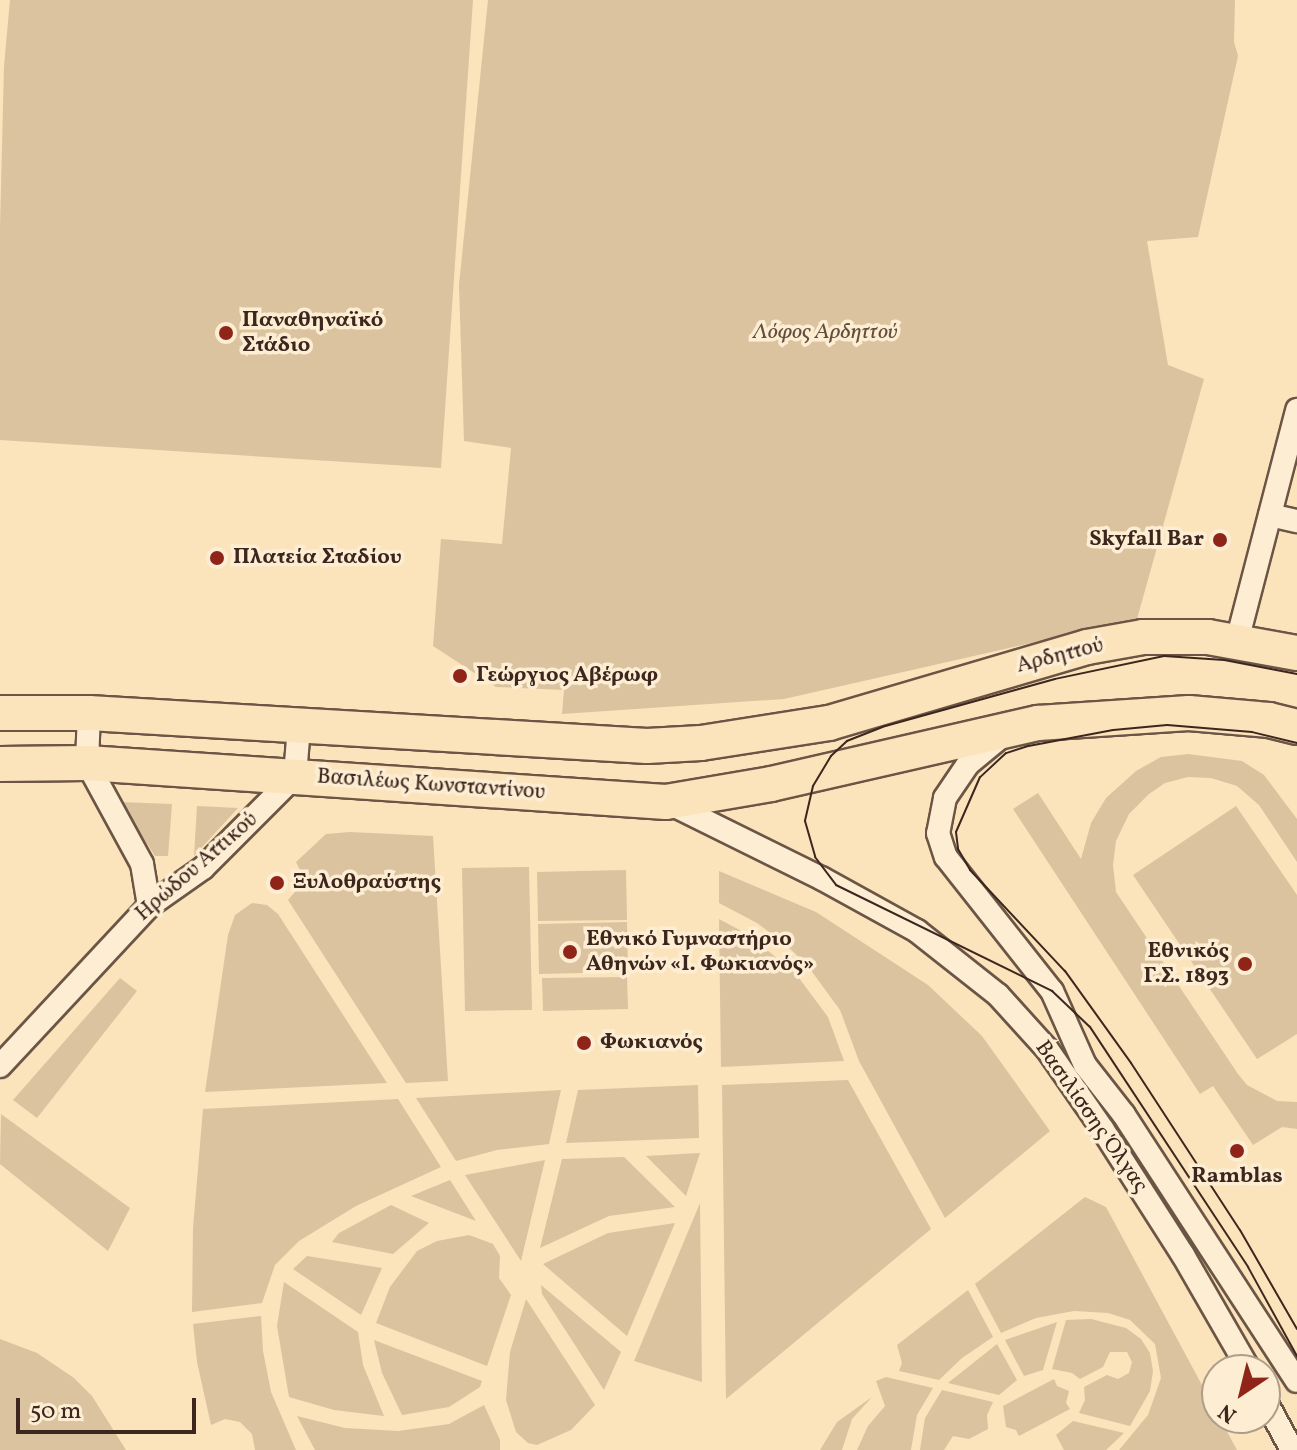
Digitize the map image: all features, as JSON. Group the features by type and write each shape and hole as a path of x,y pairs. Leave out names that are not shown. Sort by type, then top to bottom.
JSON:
{"main road":[{"name":"Αρδηττού","path":"299,726 647,746 714,741 829,723 1087,647 1143,637 1192,636 1297,653"},
{"path":"0,713 89,713 299,726"},
{"path":"1016,728 1038,723 1189,713 1269,720 1297,727"},
{"name":"Βασιλέως Κωνσταντίνου","path":"0,764 87,763 666,802 859,765 1016,728"}],"street":[{"path":"1237,641 1297,410"},
{"path":"1270,515 1297,521"},
{"path":"89,713 87,763 142,864 149,906"},
{"path":"295,776 299,726"},
{"name":"Βασιλίσσης Όλγας","path":"1016,728 990,743 954,782 945,798 938,833 946,857 1052,991 1085,1065 1124,1115 1297,1381"},
{"name":"Ηρώδου Αττικού","path":"0,1066 149,906 203,868 295,776"},
{"name":"Βασιλίσσης Όλγας","path":"666,802 821,878 917,931 998,995 1047,1049 1103,1130 1183,1255 1240,1354"},
{"path":"1281,1430 1292,1450"}],"green space":[{"name":"Παναθηναϊκό Στάδιο","path":"10,0 473,0 441,468 0,440 0,227 4,66"},
{"name":"Λόφος Αρδηττού","path":"488,0 1235,0 1234,42 1238,56 1198,237 1147,241 1168,365 1204,379 1137,619 784,699 562,714 564,690 496,687 433,646 441,539 502,544 511,448 464,441 459,285"},
{"path":"1188,754 1242,761 1264,775 1297,819 1297,862 1259,805 1237,786 1211,778 1188,777 1165,783 1149,794 1129,814 1116,841 1113,865 1116,892 1238,1074 1247,1085 1277,1101 1297,1102 1297,1129 1282,1127 1253,1145 1213,1086 1200,1094 1013,809 1038,793 1081,859 1091,823 1106,798 1136,771 1161,757"},
{"path":"120,802 172,804 168,856 155,856"},
{"path":"197,806 238,808 194,856"},
{"name":"Εθνικός Γ.Σ. 1893","path":"1236,806 1297,895 1297,1034 1257,1059 1133,875"},
{"path":"350,832 433,836 448,1081 406,1083 288,900 305,880 296,862 326,834"},
{"path":"529,867 532,1010 465,1011 462,868"},
{"path":"626,870 627,920 538,921 537,872"},
{"path":"719,871 816,912 928,985 982,1036 1050,1131 945,1218 859,1061 840,1010 807,965 786,945 757,923 719,903"},
{"path":"252,903 267,905 278,914 387,1083 205,1092 228,935 235,915"},
{"path":"719,919 749,935 796,974 828,1017 844,1061 721,1067"},
{"path":"627,922 628,972 539,974 538,924"},
{"path":"627,977 628,1009 543,1011 542,978"},
{"path":"120,978 137,991 37,1118 13,1100"},
{"path":"848,1080 931,1229 726,1399 722,1085"},
{"path":"698,1085 699,1138 566,1143 578,1090"},
{"path":"561,1090 549,1144 497,1150 456,1161 416,1098"},
{"path":"398,1099 441,1167 356,1206 299,1241 275,1265 262,1303 192,1312 193,1228 203,1109"},
{"path":"1,1114 130,1208 108,1251 0,1164"},
{"path":"700,1153 686,1196 646,1156"},
{"path":"624,1157 675,1207 609,1216 540,1248 562,1159"},
{"path":"545,1160 521,1261 465,1175"},
{"path":"450,1180 476,1221 411,1196"},
{"path":"1085,1197 1106,1207 1201,1383 1201,1434 1228,1434 1237,1450 1119,1450 1148,1415 1161,1378 1155,1344 1130,1320 1108,1313 1074,1311 1036,1318 1001,1333 975,1284"},
{"path":"700,1203 702,1382 634,1361"},
{"path":"391,1205 429,1223 393,1254 332,1242 339,1233"},
{"path":"675,1223 627,1336 543,1264 608,1233"},
{"path":"469,1235 493,1244 500,1256 499,1278 511,1295 487,1366 376,1323 390,1287 417,1251 437,1241"},
{"path":"307,1256 382,1268 361,1315 293,1269"},
{"path":"284,1282 358,1332 363,1365 384,1416 334,1410 289,1397 277,1326"},
{"path":"541,1285 621,1352 604,1390 542,1294"},
{"path":"968,1290 993,1337 962,1358 939,1380 899,1371 902,1363 897,1345"},
{"path":"526,1299 595,1405 571,1430 537,1445 528,1443 516,1432 506,1400 510,1352"},
{"path":"261,1316 263,1351 271,1392 296,1450 255,1450 252,1434 240,1422 225,1419 211,1425 197,1362 193,1324"},
{"path":"1091,1319 1126,1328 1141,1339 1150,1353 1153,1371 1150,1391 1130,1426 1079,1413 1085,1400 1084,1387 1107,1375 1118,1379 1129,1373 1132,1362 1127,1352 1110,1352 1103,1367 1080,1379 1072,1373 1052,1369 1066,1320"},
{"path":"1057,1322 1043,1370 1024,1376 1005,1340"},
{"path":"0,1339 37,1353 74,1378 92,1396 126,1450 0,1450"},
{"path":"374,1340 482,1381 480,1387 449,1407 402,1415 382,1373"},
{"path":"997,1344 1017,1380 999,1395 948,1383"},
{"path":"886,1377 933,1388 917,1415 911,1450 857,1450 868,1426 885,1406 876,1381"},
{"path":"1054,1379 1057,1386 1069,1391 1066,1403 1070,1409 1019,1436 1016,1430 1006,1427 1003,1406"},
{"path":"942,1390 993,1402 987,1415 988,1429 969,1439 953,1436 944,1450 920,1450 925,1418"},
{"path":"872,1397 852,1419 842,1450 820,1450 837,1422"},
{"path":"484,1405 500,1440 500,1450 315,1450 297,1416 345,1428 398,1431 449,1424"},
{"path":"1073,1421 1124,1433 1106,1450 1064,1450 1056,1435"}],"tram line":[{"path":"1297,674 1224,660 1164,656 1055,679 885,726 847,741 831,756 813,786 805,821 815,857 836,885 1052,991 1090,1027 1248,1267 1297,1356"},
{"path":"1297,743 1252,732 1167,725 1113,730 1028,746 1006,753 980,777 956,832 958,849 970,870 1065,971 1131,1063 1240,1230 1297,1329"}],"place":[{"name":"Παναθηναϊκό Στάδιο","path":"226,333"},
{"name":"Skyfall Bar","path":"1220,540"},
{"name":"Πλατεία Σταδίου","path":"217,558"},
{"name":"Γεώργιος Αβέρωφ","path":"460,676"},
{"name":"Ξυλοθραύστης","path":"277,883"},
{"name":"Εθνικό Γυμναστήριο Αθηνών «Ι. Φωκιανός»","path":"570,952"},
{"name":"Εθνικός Γ.Σ. 1893","path":"1245,964"},
{"name":"Φωκιανός","path":"584,1043"},
{"name":"Ramblas","path":"1237,1151"}]}
